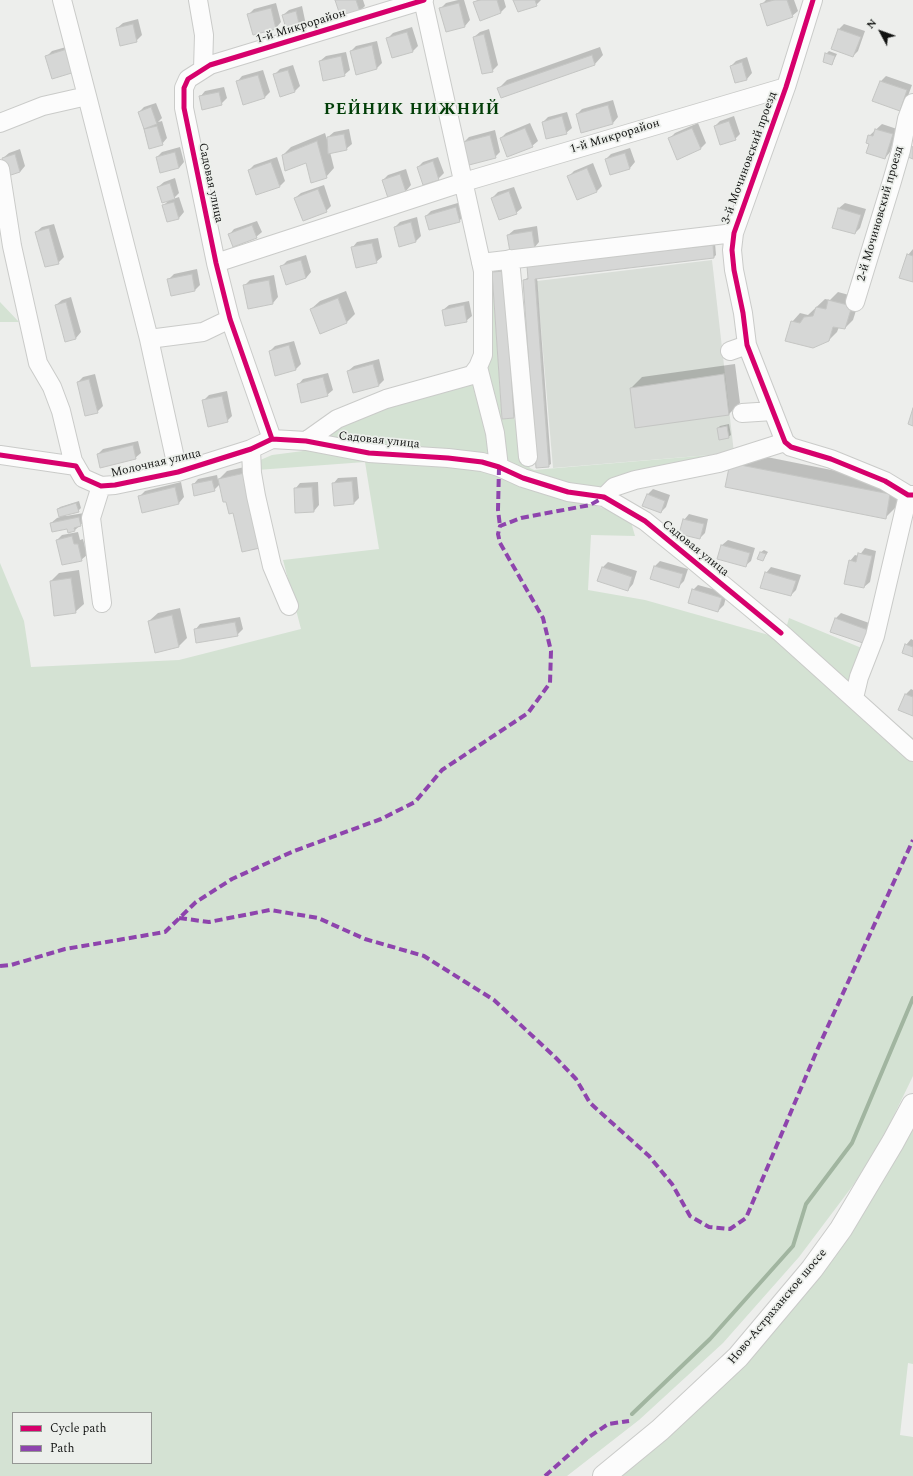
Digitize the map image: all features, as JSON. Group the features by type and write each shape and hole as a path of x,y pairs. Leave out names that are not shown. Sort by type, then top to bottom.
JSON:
{"main road":[{"name":"Ново-Астраханское шоссе","path":"604,1476 660,1430 738,1357 812,1269 841,1229 893,1142 913,1105"}],"street":[{"path":"62,0 149,339 178,472"},
{"path":"198,0 204,35 203,69"},
{"path":"306,441 337,419 386,399 472,375 478,367 483,355 483,271 423,0"},
{"name":"1-й Микрорайон","path":"188,80 203,69 217,63 423,0"},
{"name":"3-й Мочиновский проезд","path":"784,442 747,345 732,250 734,233 786,87 812,0"},
{"name":"Садовая улица","path":"188,80 184,94 184,108 216,263 230,319 272,439 306,441 369,453 448,458 482,462 499,467 523,478 568,492 604,497 645,521 781,633 913,752"},
{"name":"1-й Микрорайон","path":"216,263 464,182 786,87"},
{"path":"0,123 43,106 86,96"},
{"name":"2-й Мочиновский проезд","path":"855,302 892,181 901,150 907,119 913,103"},
{"path":"0,169 12,246 34,349 38,363 52,387 61,410 73,461 76,466"},
{"path":"481,263 734,233"},
{"path":"510,260 528,457"},
{"path":"149,339 203,332 230,319"},
{"path":"730,351 747,345"},
{"path":"478,367 495,433 499,467"},
{"path":"742,413 773,411"},
{"name":"Молочная улица","path":"76,466 83,478 101,486 115,485 178,472 251,449 272,439"},
{"path":"604,497 614,487 636,480 719,462 784,442 790,447 831,459 885,481 910,495 875,636 859,677 854,698"},
{"path":"251,449 254,488 272,566 289,606"},
{"path":"0,455 76,466"},
{"path":"101,486 91,518 102,603"}],"shaded area":[{"path":"712,260 734,453 553,468 537,281"}],"green space":[{"path":"492,272 502,419 514,418 518,428 519,453 530,468 534,470 734,453 588,503 623,515 631,522 635,536 591,535 588,590 645,600 783,639 789,618 864,649 874,655 864,697 913,738 913,1076 882,1140 854,1184 799,1257 723,1343 639,1420 567,1476 0,1476 0,563 24,621 31,667 179,660 301,629 283,560 379,549 365,462 257,470 258,461 272,455 303,451 369,411 487,368 491,358"},
{"path":"0,302 19,322 0,322"},
{"path":"913,1120 913,1364 908,1363 900,1435 913,1437 913,1476 620,1476 686,1418"}],"building":[{"path":"335,0 356,0 360,12 341,18"},
{"path":"480,0 497,0 501,13 480,21 473,2"},
{"path":"513,0 535,0 537,6 518,12"},
{"path":"774,0 787,0 793,17 767,26 760,4"},
{"path":"459,3 465,27 446,32 439,8"},
{"path":"271,8 276,29 253,35 247,14"},
{"path":"296,11 301,32 288,35 282,15"},
{"path":"133,24 137,42 120,46 116,28"},
{"path":"838,29 861,37 853,57 831,49"},
{"path":"407,32 413,52 392,58 386,38"},
{"path":"484,34 493,72 482,74 473,37"},
{"path":"372,45 377,69 356,75 350,51"},
{"path":"67,49 75,72 52,79 45,56"},
{"path":"825,53 835,56 832,65 823,62"},
{"path":"592,55 595,65 501,98 497,88"},
{"path":"341,56 345,76 323,81 319,61"},
{"path":"742,62 747,80 735,83 730,66"},
{"path":"288,70 295,92 280,97 273,74"},
{"path":"258,75 265,98 243,105 236,81"},
{"path":"880,81 907,90 900,111 872,101"},
{"path":"219,92 222,105 202,110 199,96"},
{"path":"608,105 613,124 581,133 576,114"},
{"path":"151,107 157,124 144,129 138,112"},
{"path":"562,116 567,134 546,139 542,122"},
{"path":"729,121 736,140 720,145 714,126"},
{"path":"157,126 163,145 149,149 144,129"},
{"path":"525,128 533,147 507,157 500,138"},
{"path":"692,128 701,149 677,160 668,138"},
{"path":"875,129 893,134 885,159 866,153 869,144 866,143 868,135 873,136"},
{"path":"344,134 347,150 328,154 327,137"},
{"path":"490,135 496,158 469,165 463,142"},
{"path":"317,141 327,178 311,183 306,163 285,171 282,155"},
{"path":"911,146 913,147 913,159 908,157"},
{"path":"175,152 179,168 160,173 156,157"},
{"path":"625,153 630,169 610,175 605,159"},
{"path":"15,154 20,172 8,176 2,158"},
{"path":"433,161 439,180 423,185 417,167"},
{"path":"271,162 280,187 256,195 248,170"},
{"path":"587,168 597,192 577,200 567,176"},
{"path":"400,174 406,192 388,198 382,180"},
{"path":"170,183 175,199 162,203 157,187"},
{"path":"318,189 327,212 303,221 294,198"},
{"path":"509,191 517,214 499,220 491,198"},
{"path":"174,202 179,219 167,222 162,205"},
{"path":"456,207 460,222 429,230 425,216"},
{"path":"838,208 861,215 855,234 832,228"},
{"path":"411,222 416,242 399,247 394,227"},
{"path":"252,225 257,238 233,247 228,234"},
{"path":"49,228 59,264 45,267 35,232"},
{"path":"532,231 535,249 510,252 507,235"},
{"path":"372,243 377,263 356,268 351,247"},
{"path":"713,245 714,258 535,279 549,467 536,468 523,280 528,279 527,266"},
{"path":"907,254 913,256 913,282 899,278"},
{"path":"301,260 306,278 286,285 280,266"},
{"path":"505,271 514,418 502,419 492,272"},
{"path":"192,274 195,291 171,296 167,279"},
{"path":"269,280 273,304 248,309 243,285"},
{"path":"338,298 347,323 320,334 310,309"},
{"path":"828,300 852,306 845,329 833,327 829,341 813,348 785,341 791,321 800,323 804,317 813,316 816,307 826,309"},
{"path":"66,302 76,339 65,342 55,305"},
{"path":"464,305 467,322 445,326 442,310"},
{"path":"289,345 296,370 275,376 269,351"},
{"path":"373,364 379,386 353,393 347,371"},
{"path":"724,374 729,415 635,428 630,388"},
{"path":"323,377 328,396 301,403 297,384"},
{"path":"89,379 98,413 85,416 77,382"},
{"path":"222,396 228,422 208,427 202,400"},
{"path":"913,408 913,426 908,424"},
{"path":"727,426 729,438 719,440 717,428"},
{"path":"133,445 136,459 100,468 97,454"},
{"path":"730,463 890,494 886,519 725,487"},
{"path":"245,473 260,548 242,552 233,513 229,514 226,502 223,502 218,479"},
{"path":"212,480 215,491 194,496 192,484"},
{"path":"352,481 354,504 334,506 332,483"},
{"path":"175,487 179,504 142,513 138,496"},
{"path":"312,487 314,512 295,513 294,488"},
{"path":"647,494 665,501 661,513 642,506"},
{"path":"76,503 79,512 59,517 57,509"},
{"path":"79,517 81,526 74,528 75,531 68,533 67,529 52,532 50,523"},
{"path":"683,519 704,524 700,539 679,534"},
{"path":"72,536 74,544 78,544 82,561 62,565 56,540"},
{"path":"721,545 750,553 746,567 717,559"},
{"path":"760,552 766,554 763,561 757,559"},
{"path":"858,553 872,556 864,588 844,584 849,560 856,562"},
{"path":"654,566 683,574 679,588 650,579"},
{"path":"602,567 632,577 628,591 597,581"},
{"path":"765,572 796,581 791,596 760,588"},
{"path":"71,578 76,613 54,616 50,581"},
{"path":"692,589 722,598 718,612 688,603"},
{"path":"172,615 179,647 155,653 148,621"},
{"path":"835,618 868,630 863,643 830,632"},
{"path":"235,622 238,636 196,643 194,629"},
{"path":"905,644 913,647 913,657 902,653"},
{"path":"905,694 913,697 913,716 898,710"}],"waterway":[{"path":"632,1414 710,1339 793,1246 806,1204 852,1143 913,998"}],"marked path":[{"path":"499,467 498,510 500,526"},
{"path":"0,966 11,965 65,949 165,932 196,902 232,879 294,851 381,819 415,802 442,770 528,713 550,683 551,651 543,618 500,543 498,534 500,526 521,518 590,505 604,497"},
{"path":"179,918 209,922 270,910 318,918 365,939 424,956 494,1000 556,1058 576,1079 590,1103 649,1156 672,1184 690,1216 709,1227 730,1229 746,1218 818,1048 913,840"},
{"path":"545,1476 589,1437 608,1424 629,1421"}],"cycle path":[{"path":"272,439 230,319 216,263 184,108 184,88 188,79 210,65 424,0"},
{"path":"813,0 786,87 734,233 732,250 734,270 743,313 747,345 785,442 791,447 831,459 885,481 908,495 913,495"},
{"path":"0,455 76,466 83,478 101,486 115,485 178,472 251,449 272,439 306,441 369,453 448,458 482,462 499,467 523,478 568,492 604,497 645,521 781,633"}],"district":[{"name":"РЕЙНИК НИЖНИЙ","path":"412,111"}]}
